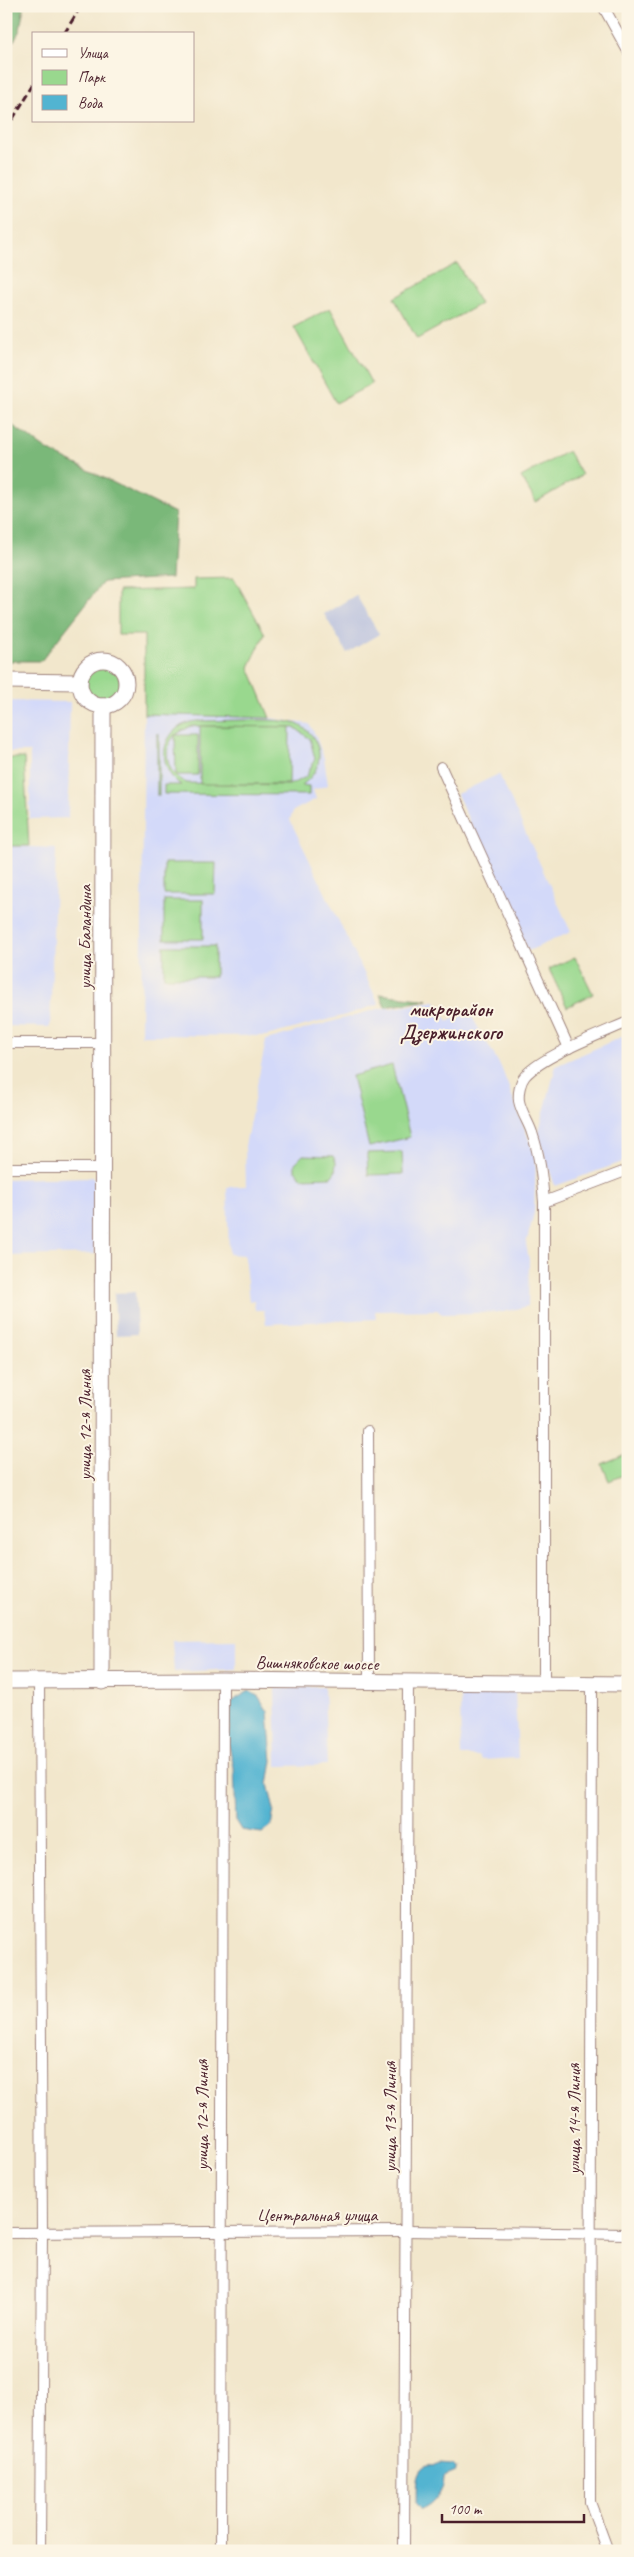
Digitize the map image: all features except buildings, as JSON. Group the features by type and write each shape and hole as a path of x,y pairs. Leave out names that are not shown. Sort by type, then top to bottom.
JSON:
{"street":[{"path":"603,6 628,51"},
{"path":"106,660 120,667 126,680 126,688 118,701 104,706 96,706 84,696 80,682 81,674 91,663 106,660"},
{"path":"6,681 80,682"},
{"name":"улица Баландина","path":"103,1168 104,706"},
{"path":"441,767 569,1048"},
{"path":"544,1683 544,1202 541,1163 533,1134 519,1101 519,1087 525,1076 535,1067 569,1048 628,1022"},
{"path":"6,1043 104,1043"},
{"path":"6,1168 103,1168"},
{"name":"улица 12-я Линия","path":"102,1682 103,1168"},
{"path":"544,1202 628,1170"},
{"path":"368,1431 369,1682"},
{"name":"улица 12-я Линия","path":"221,2551 223,1680"},
{"name":"Вишняковское шоссе","path":"6,1681 223,1680 628,1684"},
{"path":"39,1681 42,2233 40,2551"},
{"name":"улица 13-я Линия","path":"404,2551 408,1683"},
{"name":"улица 14-я Линия","path":"592,1683 590,2502 608,2551"},
{"name":"Центральная улица","path":"6,2233 406,2231 628,2234"}],"shaded area":[{"path":"356,595 379,634 347,653 324,614"},
{"path":"6,701 70,702 68,818 30,819 30,752 6,752"},
{"path":"144,714 270,718 309,724 324,758 328,785 313,790 316,799 293,811 290,820 379,1004 346,1015 266,1036 141,1035"},
{"path":"499,774 571,932 528,951 457,794"},
{"path":"6,846 56,848 50,1027 6,1026"},
{"path":"435,1001 448,1021 468,1010 501,1067 536,1158 534,1213 526,1244 529,1260 528,1306 503,1312 442,1314 437,1310 375,1311 376,1319 266,1324 264,1310 255,1310 254,1300 249,1301 244,1255 229,1254 227,1187 246,1186 245,1146 266,1040 381,1008 394,1008"},
{"path":"628,1034 628,1160 555,1186 538,1135 556,1066"},
{"path":"94,1177 95,1254 6,1256 6,1179"},
{"path":"135,1292 137,1334 116,1335 114,1293"},
{"path":"236,1639 236,1669 174,1672 172,1640"},
{"path":"324,1687 327,1765 277,1766 275,1688"},
{"path":"460,1691 515,1692 518,1758 481,1760 480,1756 461,1756"}],"green space":[{"path":"6,6 24,6 20,30 6,55"},
{"path":"457,263 480,304 417,339 394,298"},
{"path":"330,308 372,384 336,403 294,327"},
{"path":"6,421 49,451 175,513 171,578 103,582 41,661 6,661"},
{"path":"568,451 582,475 536,502 521,477"},
{"path":"234,578 265,634 249,667 270,718 144,714 144,635 118,635 118,591 194,589 194,579"},
{"path":"103,666 110,667 115,671 119,676 119,690 115,695 110,699 103,700 96,699 91,695 87,690 86,683 87,676 91,671 96,667"},
{"path":"264,720 289,722 301,726 315,740 319,753 315,772 302,785 309,786 309,795 164,794 164,785 181,785 172,777 166,767 164,756 170,737 176,729 198,721","holes":["191,726 294,727 310,739 315,759 306,777 289,785 187,783 180,779 171,769 167,755 168,748 175,735"]},
{"path":"200,726 290,727 289,784 200,784"},
{"path":"157,734 159,734 159,795 157,795"},
{"path":"175,735 198,735 198,775 176,775"},
{"path":"6,758 24,758 29,846 6,846"},
{"path":"164,863 216,863 215,894 164,894"},
{"path":"164,900 203,900 203,939 164,939"},
{"path":"164,946 215,946 215,977 164,977"},
{"path":"575,957 593,994 567,1007 549,969"},
{"path":"380,994 428,1000 385,1007"},
{"path":"392,1065 410,1137 369,1147 352,1076"},
{"path":"402,1152 403,1174 368,1175 367,1153"},
{"path":"303,1155 333,1156 336,1162 335,1172 331,1177 302,1178 295,1170 295,1163"},
{"path":"628,1453 628,1473 609,1481 602,1464"}],"water":[{"path":"249,1691 259,1697 268,1712 272,1761 268,1784 274,1810 271,1826 262,1833 241,1830 236,1822 234,1767 228,1742 232,1701"},
{"path":"440,2464 453,2465 456,2468 456,2472 444,2477 444,2482 438,2496 431,2504 422,2509 416,2504 418,2476 423,2468"}],"railway":[{"path":"65,32 81,6"},
{"path":"6,130 32,87"}],"district":[{"name":"микрорайон Дзержинского","path":"451,1020"}]}
